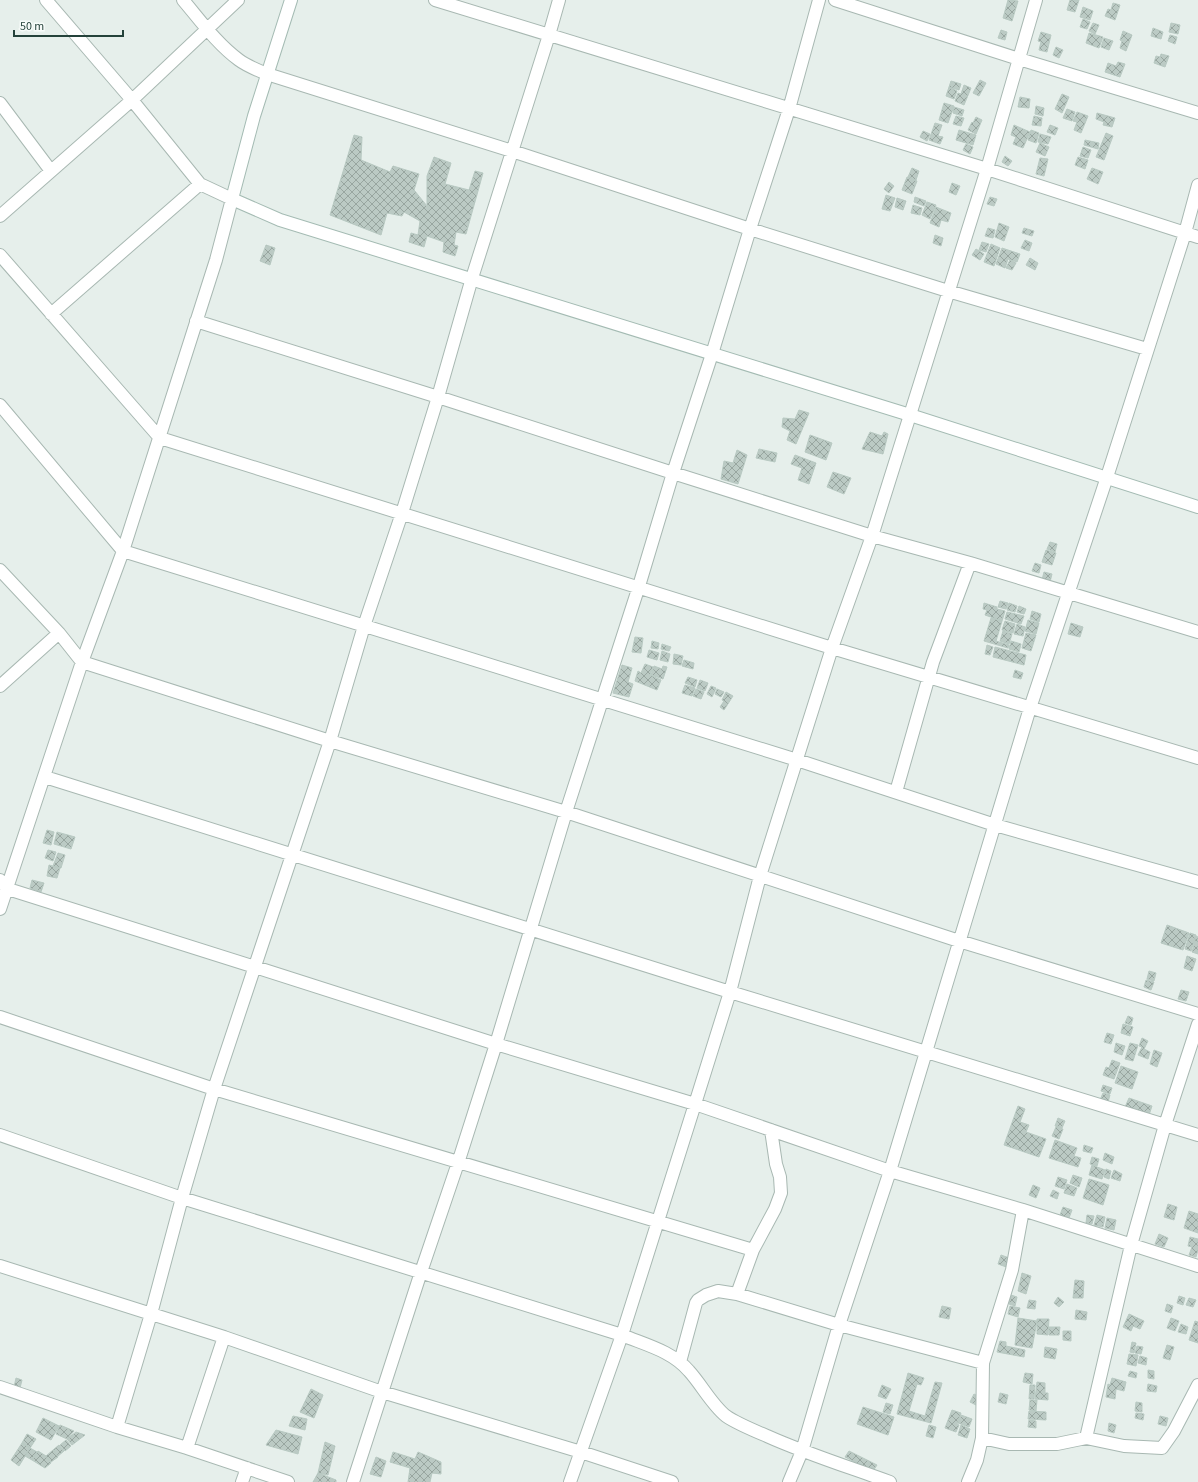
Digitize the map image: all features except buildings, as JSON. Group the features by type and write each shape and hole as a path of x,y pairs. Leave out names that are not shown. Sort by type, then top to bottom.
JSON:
{"street":[{"path":"46,0 132,100 200,184 232,199 280,220 910,414 1198,507"},
{"path":"183,0 229,52 252,68 267,74 512,151 750,230 948,291 1147,349"},
{"path":"0,216 132,100 238,0"},
{"path":"0,910 4,885 45,777 82,662 123,551 160,438 216,260 267,74 291,0"},
{"path":"435,0 987,169 1198,237"},
{"path":"117,1427 151,1314 182,1198 214,1089 330,741 364,626 402,513 472,278 559,0"},
{"path":"353,1482 420,1272 458,1163 496,1044 532,929 566,812 639,586 672,473 712,354 789,109 819,0"},
{"path":"835,0 1019,59 1198,113"},
{"path":"570,1482 622,1335 695,1104 730,992 760,876 832,648 872,536 987,169 1036,0"},
{"path":"0,103 51,171"},
{"path":"51,314 200,184"},
{"path":"789,1482 802,1451 839,1325 890,1171 1030,708 1107,477 1185,233 1198,185"},
{"path":"0,255 160,438 639,586 832,648 1198,758"},
{"path":"196,321 438,396 672,473 872,536 970,563 1198,632"},
{"path":"0,405 123,551 797,760 995,824 1198,882"},
{"path":"896,792 929,677 970,563"},
{"path":"0,570 59,633 82,662 330,741 566,812 959,941 1198,1014"},
{"path":"0,686 59,633"},
{"path":"45,777 730,992 1198,1136"},
{"path":"4,885 496,1044 695,1104 890,1171 1023,1210 1198,1266"},
{"path":"0,1017 214,1089 753,1250"},
{"path":"1086,1438 1131,1245 1165,1125 1198,1024"},
{"path":"737,1294 753,1250 775,1209 781,1193 780,1177 776,1164 771,1130"},
{"path":"0,1135 182,1198 622,1335 670,1355 680,1362 726,1416 802,1451 890,1482"},
{"path":"968,1482 977,1460 982,1438 982,1363 1012,1270 1023,1210"},
{"path":"0,1266 224,1337 382,1392 581,1452 672,1482"},
{"path":"680,1362 694,1308 698,1300 706,1295 718,1291 737,1294 839,1325 982,1363"},
{"path":"187,1448 224,1337"},
{"path":"982,1438 1009,1444 1057,1444 1086,1438 1124,1446 1162,1448 1174,1431 1198,1385"},
{"path":"0,1387 117,1427 187,1448 288,1482"},
{"path":"242,1482 247,1468"}]}
